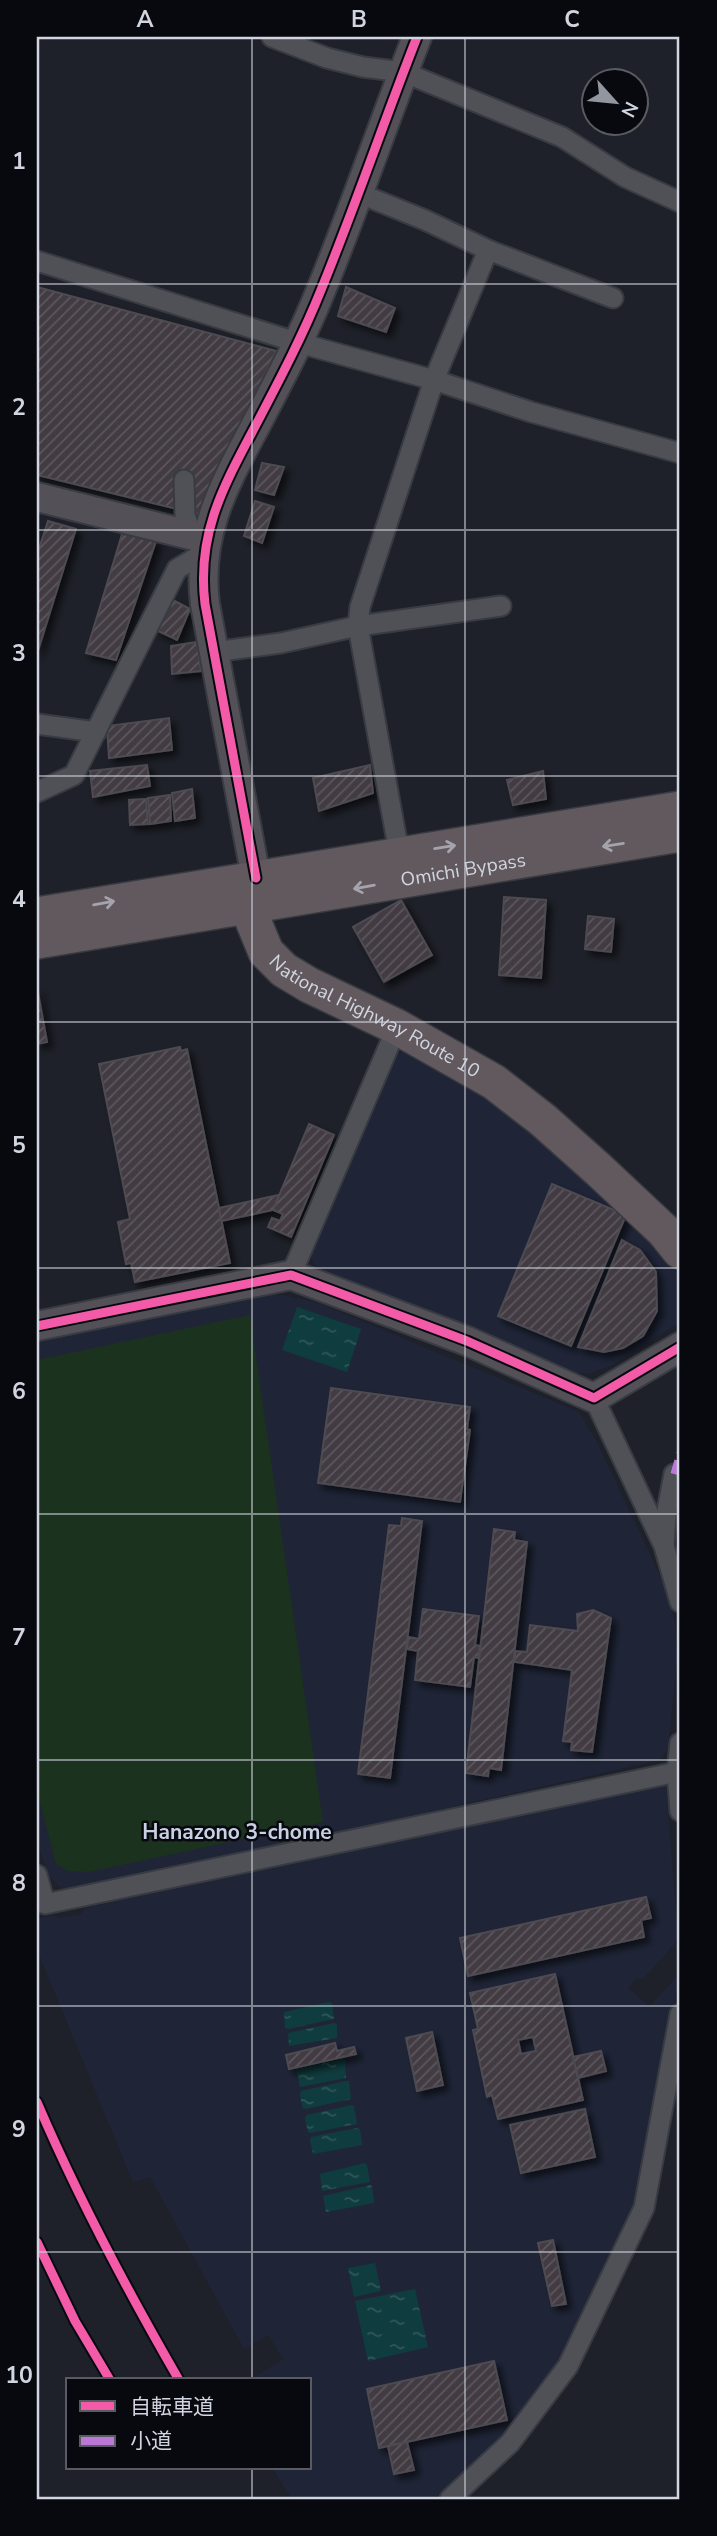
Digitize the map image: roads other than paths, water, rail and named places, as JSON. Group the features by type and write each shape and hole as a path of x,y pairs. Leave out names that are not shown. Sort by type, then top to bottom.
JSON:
{"highway":[{"name":"Omichi Bypass","path":"255,896 401,855 680,809"},
{"name":"Omichi Bypass","path":"255,896 680,834"},
{"path":"37,915 255,896"},
{"path":"37,942 255,896"},
{"name":"National Highway Route 10","path":"255,896 266,952 284,970 309,985 397,1027 494,1082 542,1120 664,1231 680,1251"},
{"name":"National Highway Route 10","path":"255,896 277,942 298,965 310,973 389,1008 503,1068 554,1104 583,1130 680,1228"}],"street":[{"path":"272,37 327,58 363,67 403,72 562,137 625,177 680,202"},
{"path":"37,792 74,775 177,569 201,543 222,489 299,343 322,290 416,37"},
{"path":"358,193 425,220 488,250 613,298"},
{"path":"401,855 358,626 360,607 434,380 488,250"},
{"path":"37,261 299,343 680,453"},
{"path":"184,480 185,516 201,543 203,587 255,896"},
{"path":"37,497 201,543"},
{"path":"214,652 281,643 358,626 501,606"},
{"path":"37,723 96,732"},
{"path":"290,1275 397,1027"},
{"path":"37,1326 290,1275 467,1341 594,1398 664,1546 680,1602"},
{"path":"594,1398 680,1347"},
{"path":"664,1546 666,1516 674,1474"},
{"path":"680,1743 677,1772 680,1811"},
{"path":"37,1875 44,1904 677,1772"},
{"path":"450,2499 510,2443 568,2366 644,2208 680,2014"}],"water":[{"path":"297,1307 361,1329 347,1372 282,1350"},
{"path":"332,2003 334,2019 285,2028 284,2012"},
{"path":"337,2024 337,2038 289,2046 288,2033"},
{"path":"345,2060 346,2078 300,2087 296,2069"},
{"path":"349,2081 351,2099 305,2109 302,2107 301,2091"},
{"path":"352,2105 357,2124 308,2132 305,2118 307,2115"},
{"path":"360,2129 362,2145 313,2154 311,2137"},
{"path":"365,2163 370,2182 322,2191 320,2174"},
{"path":"370,2185 374,2203 326,2212 323,2196"},
{"path":"375,2263 381,2291 354,2297 348,2268"},
{"path":"415,2289 428,2347 368,2361 355,2301"}],"district":[{"name":"Hanazono 3-chome","path":"237,1832"}]}
